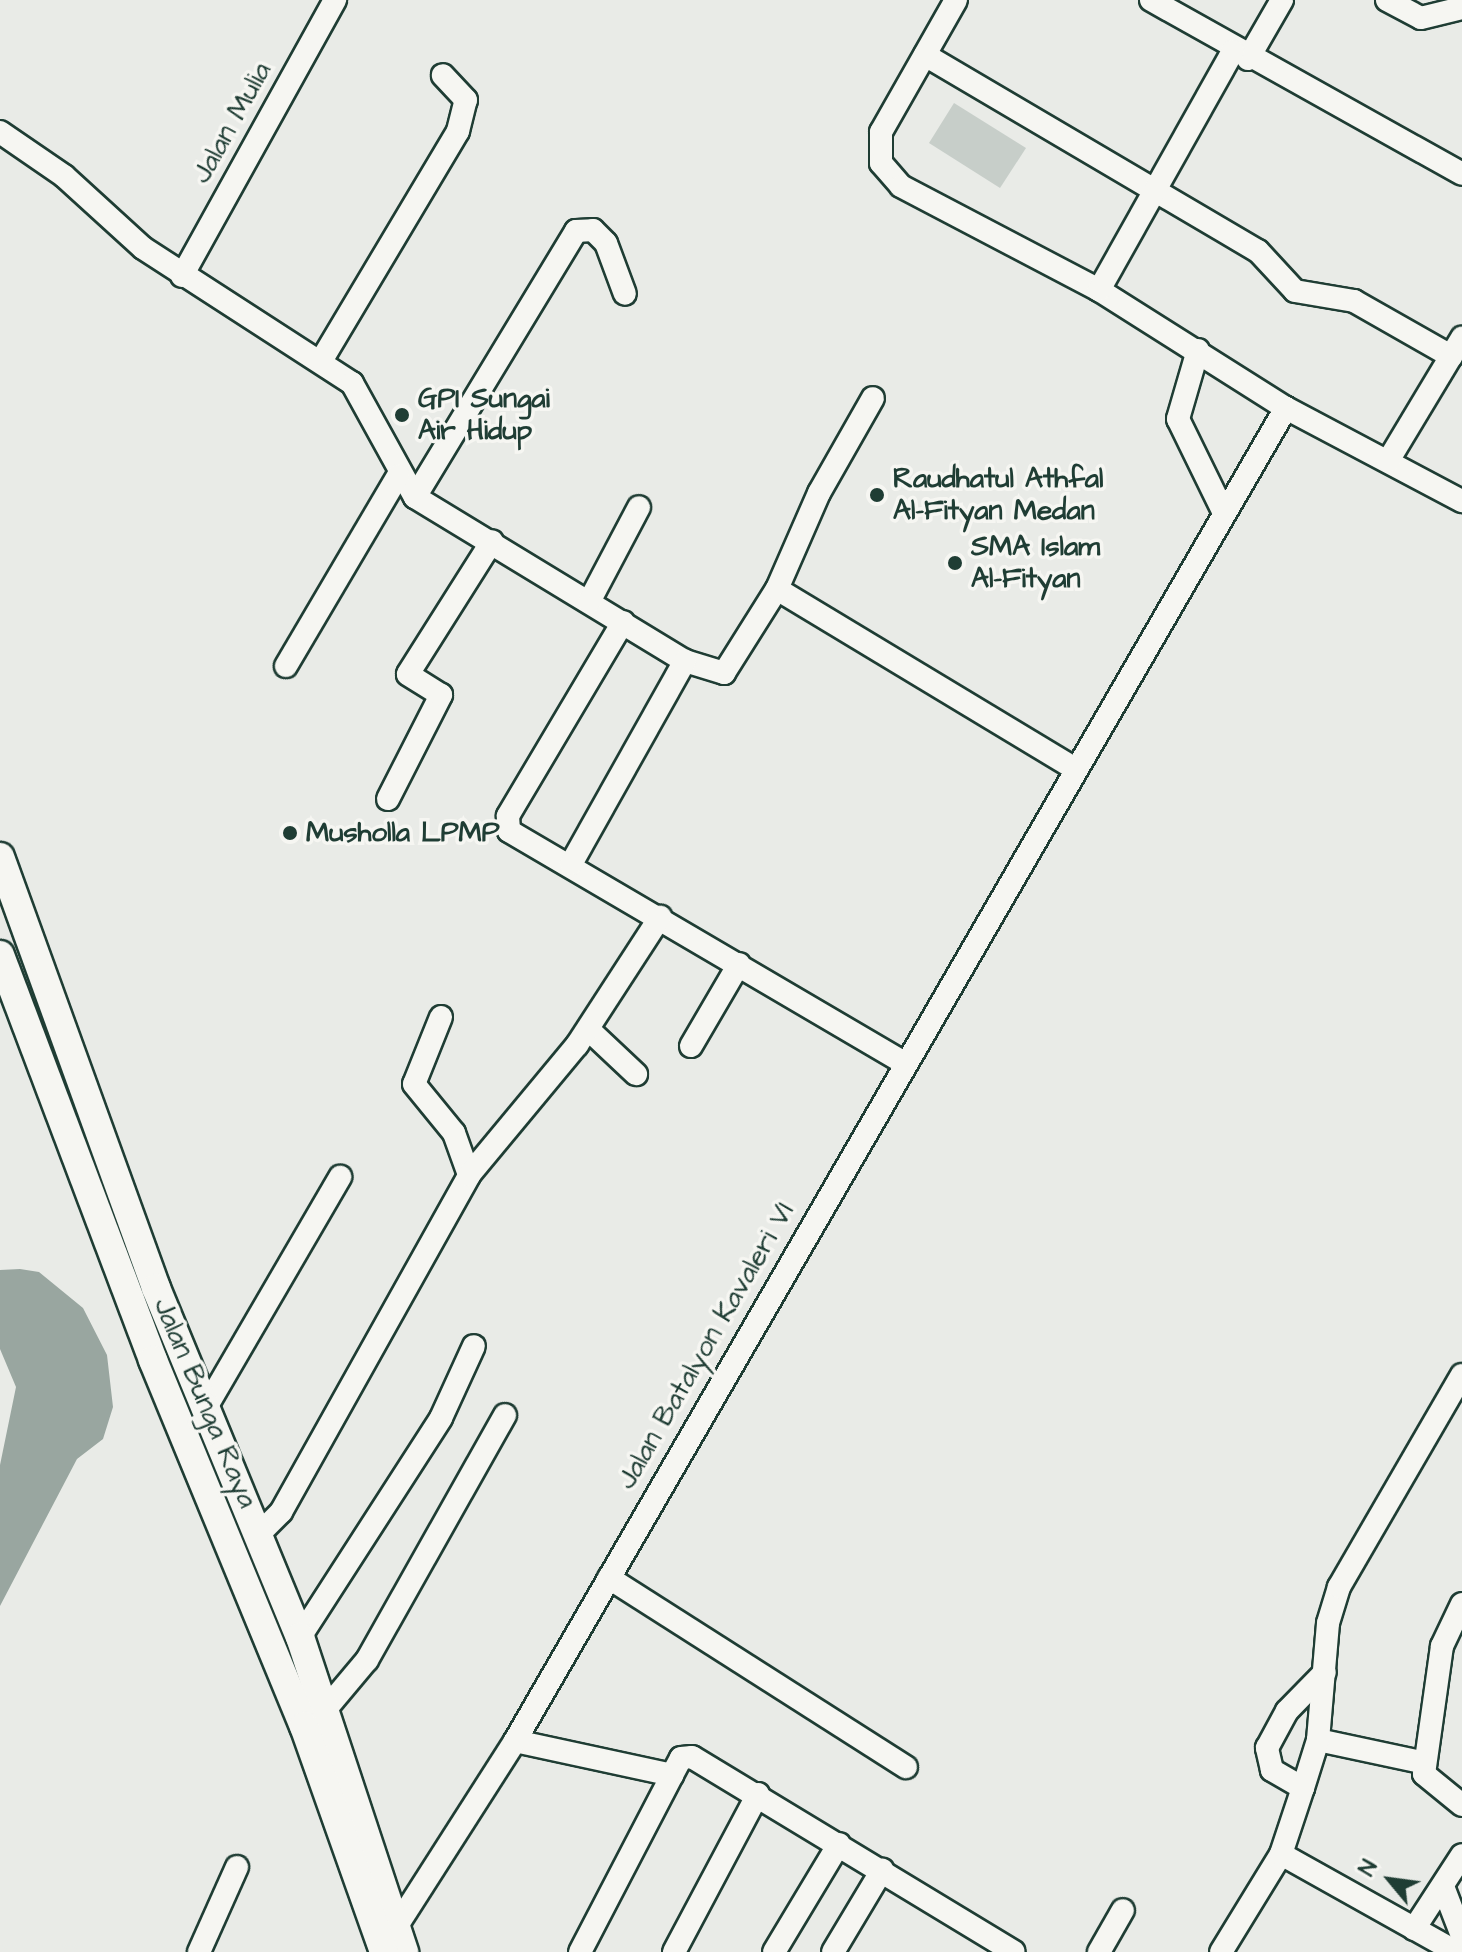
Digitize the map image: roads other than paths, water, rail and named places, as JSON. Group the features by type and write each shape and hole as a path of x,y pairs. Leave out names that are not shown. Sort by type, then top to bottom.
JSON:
{"main road":[{"name":"Jalan Bunga Raya","path":"0,857 156,1288 208,1404 300,1637 325,1710 390,1946"},
{"name":"Jalan Bunga Raya","path":"0,955 158,1374 304,1726 390,1946"}],"street":[{"name":"Jalan Mulia","path":"182,276 335,0"},
{"path":"956,0 885,124 881,163 901,186 1099,290 1286,408 1462,501"},
{"path":"1151,0 1240,55 1462,174"},
{"path":"1099,290 1157,187 1240,55 1282,0"},
{"path":"1387,0 1421,18 1462,8"},
{"path":"925,55 1157,187 1258,251 1295,291 1354,301 1457,347 1388,461"},
{"path":"321,361 458,131 466,100 443,75"},
{"path":"0,132 64,176 182,276 352,383 398,476 415,497 685,661 724,673 777,589 819,493 873,398"},
{"path":"415,497 576,231 593,230 606,243 625,294"},
{"path":"1198,350 1178,419 1224,513"},
{"name":"Jalan Batalyon Kavaleri VI","path":"390,1946 515,1741 1074,768 1286,408"},
{"path":"286,666 398,476"},
{"path":"589,602 639,507"},
{"path":"388,799 441,695 408,674 492,541"},
{"path":"777,589 1074,768"},
{"path":"623,622 506,824 904,1063"},
{"path":"571,864 685,661"},
{"path":"259,1534 281,1512 469,1175 588,1029 660,917"},
{"path":"691,1046 739,964"},
{"path":"441,1017 414,1084 454,1133 469,1175"},
{"path":"588,1029 636,1074"},
{"path":"208,1404 340,1177"},
{"path":"300,1637 441,1418 474,1346"},
{"path":"1221,1952 1281,1854 1303,1788 1318,1740 1339,1587 1462,1375"},
{"path":"325,1710 367,1660 505,1415"},
{"path":"609,1578 906,1767"},
{"path":"1462,1604 1442,1646 1425,1763 1426,1780 1462,1805"},
{"path":"1303,1788 1272,1770 1267,1748 1287,1711 1325,1672"},
{"path":"1318,1740 1425,1763"},
{"path":"515,1741 672,1775"},
{"path":"580,1952 672,1775 687,1755 758,1794 882,1870 984,1944 1014,1952"},
{"path":"674,1952 758,1794"},
{"path":"774,1952 839,1844"},
{"path":"1281,1854 1456,1952"},
{"path":"1414,1929 1452,1882 1462,1855"},
{"path":"199,1952 237,1867"},
{"path":"833,1952 882,1870"},
{"path":"1452,1882 1462,1936"},
{"path":"1099,1952 1123,1910"}],"place":[{"name":"GPI Sungai Air Hidup","path":"402,415"},
{"name":"Raudhatul Athfal Al-Fityan Medan","path":"877,495"},
{"name":"SMA Islam Al-Fityan","path":"955,563"},
{"name":"Musholla LPMP","path":"290,833"}]}
